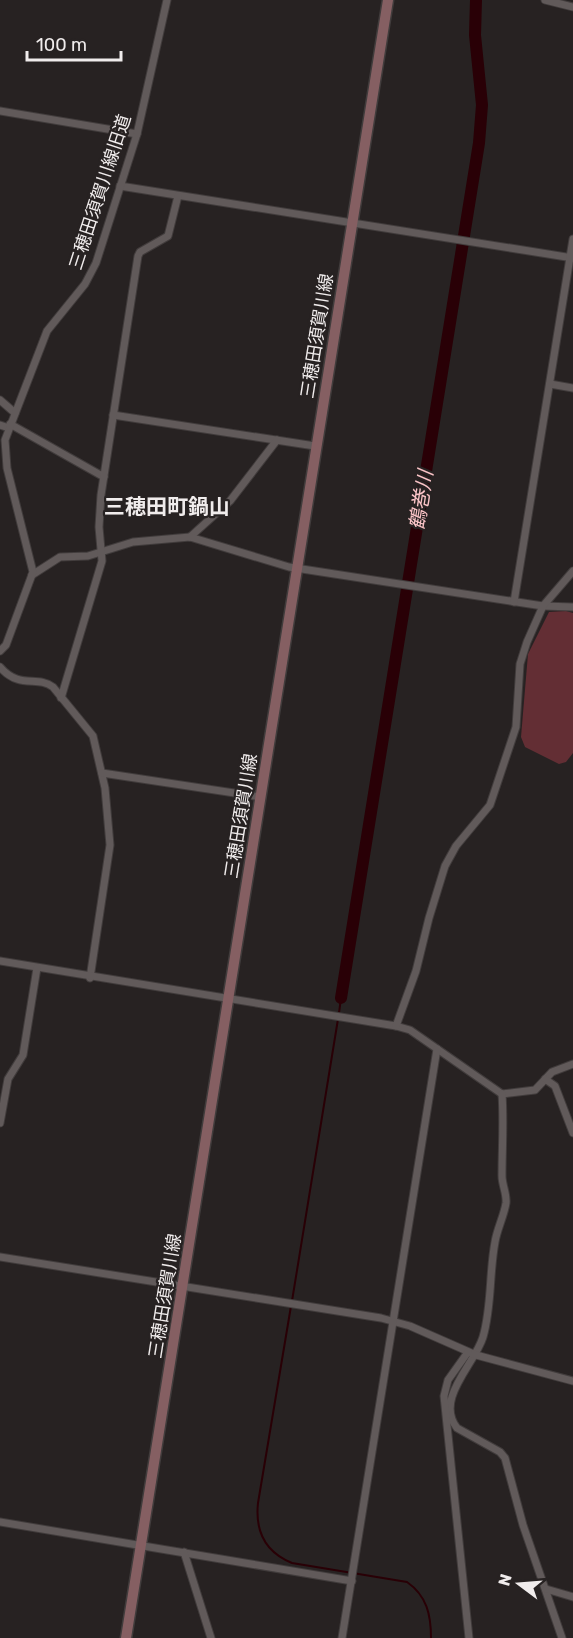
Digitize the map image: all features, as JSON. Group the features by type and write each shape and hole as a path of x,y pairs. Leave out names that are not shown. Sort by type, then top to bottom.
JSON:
{"main road":[{"name":"三穂田須賀川線","path":"126,1638 184,1287 295,567 388,0"}],"street":[{"name":"三穂田須賀川線旧道","path":"32,575 2,443 47,331 91,276 137,134 167,0"},
{"path":"545,0 573,7"},
{"path":"0,111 137,134"},
{"path":"120,186 572,258"},
{"path":"62,698 102,561 99,527 104,477 139,254 168,236 178,196"},
{"path":"514,602 572,258 573,239"},
{"path":"550,384 573,388"},
{"path":"0,400 15,413"},
{"path":"113,415 315,446"},
{"path":"0,425 10,426 104,477"},
{"path":"190,537 230,501 276,440"},
{"path":"0,651 6,645 15,614 32,575 57,558 88,556 132,542 190,537 295,567 412,588 573,608"},
{"path":"396,1026 416,971 430,911 445,866 456,846 490,806 516,727 521,658 543,606 573,572"},
{"path":"0,667 15,680 48,684 93,736 102,773 110,845 90,978"},
{"path":"102,773 261,797"},
{"path":"0,962 228,1000 317,1011 396,1026 410,1030 502,1094 531,1092 552,1072 573,1065"},
{"path":"0,1123 4,1079 22,1055 38,968"},
{"path":"342,1638 437,1049"},
{"path":"545,1079 555,1086 573,1132"},
{"path":"502,1094 502,1182 506,1202 495,1243 487,1317 472,1354 453,1388 451,1402 453,1423 464,1433 500,1452 505,1458 562,1638"},
{"path":"0,1257 393,1321 472,1354 573,1381"},
{"path":"469,1638 444,1396 448,1380 472,1354"},
{"path":"0,1522 352,1581"},
{"path":"184,1552 211,1638"},
{"path":"546,1589 573,1597"}],"shaded area":[{"path":"549,612 573,613 573,753 566,762 559,764 525,747 521,737 528,654"}],"waterway":[{"name":"鶴巻川","path":"341,998 479,143 482,105 475,35 476,0"},
{"path":"339,1013 341,998"},
{"path":"292,1301 338,1019"},
{"path":"291,1306 258,1503 260,1531 269,1547 292,1563 407,1582 414,1587 423,1600 430,1622 431,1638"}],"district":[{"name":"三穂田町鍋山","path":"167,507"}]}
